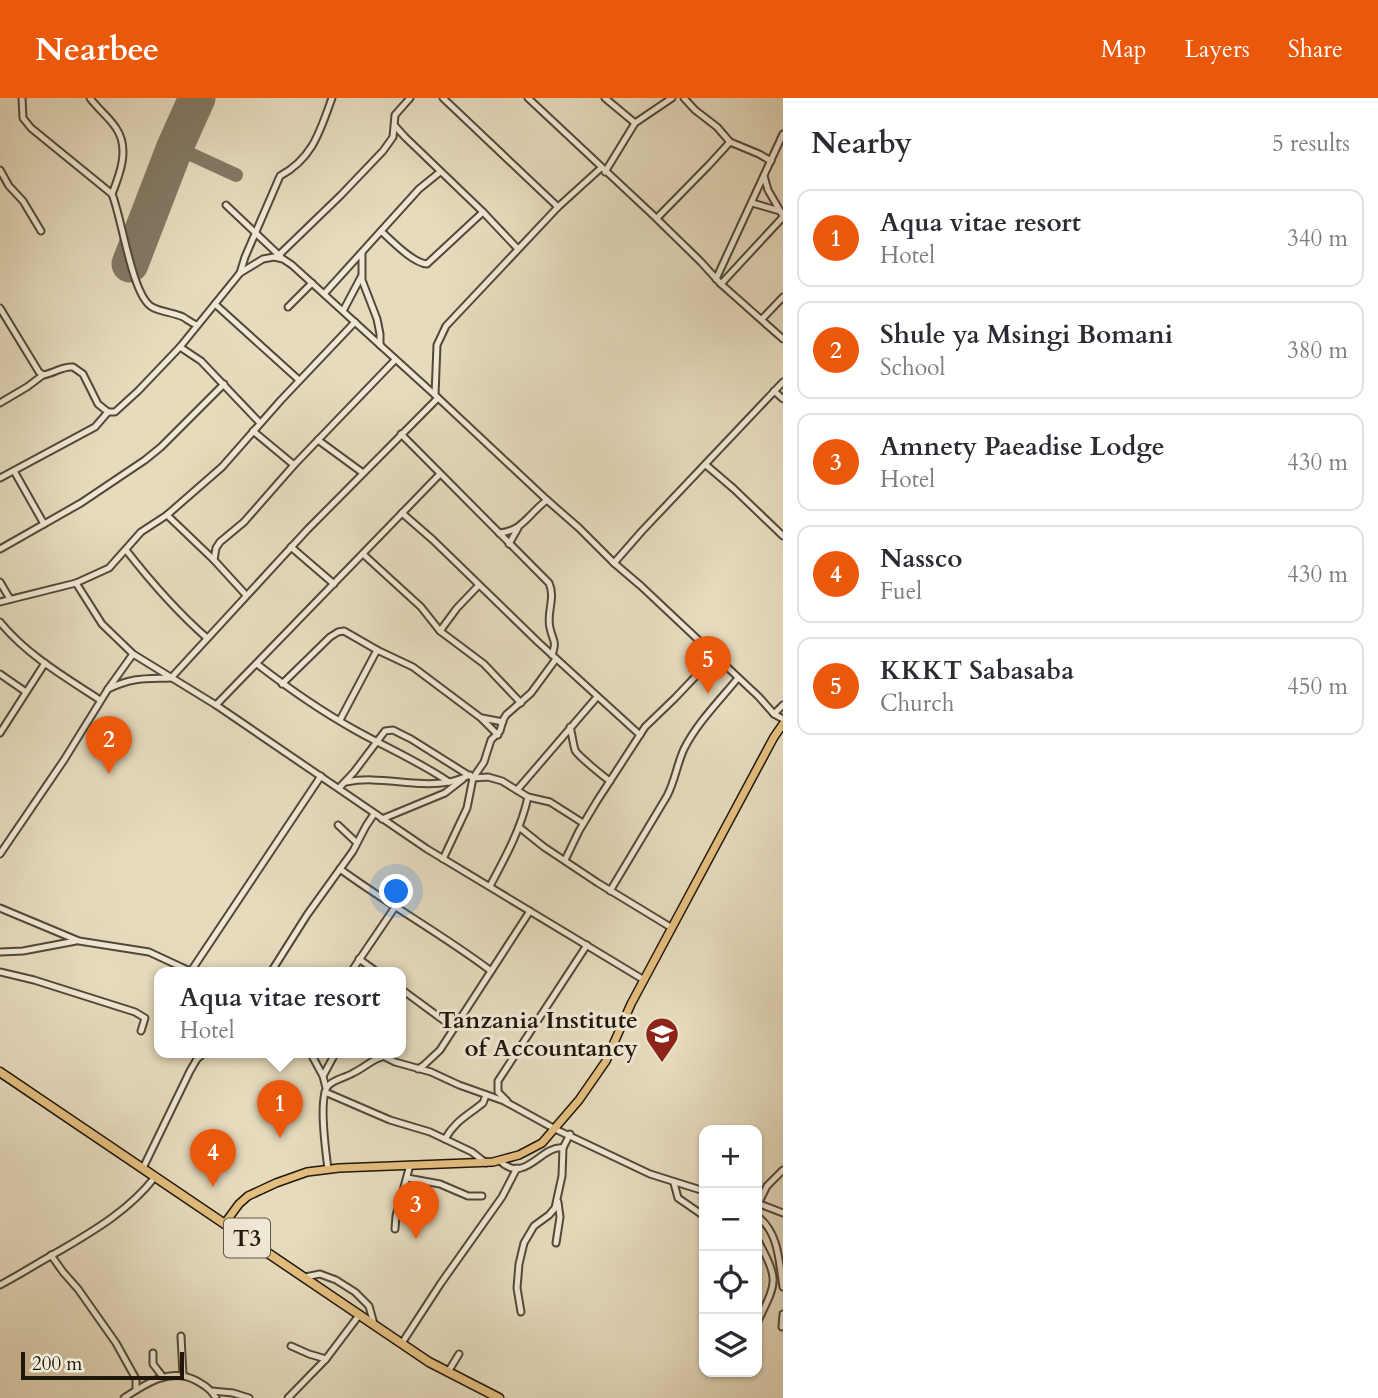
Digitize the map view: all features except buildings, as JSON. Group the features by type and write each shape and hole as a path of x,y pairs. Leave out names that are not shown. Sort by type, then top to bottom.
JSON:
{"highway":[{"name":"T3","path":"0,1072 402,1343 447,1372 499,1398"}],"main road":[{"path":"225,1223 248,1196 307,1172 486,1163 500,1161 542,1143 606,1061 631,1003 783,722"}],"street":[{"path":"22,98 23,118 32,128 112,194 118,207 134,275 144,298 152,307 197,325"},
{"path":"90,98 115,126 122,142 120,173 112,194"},
{"path":"0,403 43,375 63,367 74,367 83,374 98,404 107,412 115,412 124,405 180,347 240,273 280,176 303,160 318,133 332,98"},
{"path":"240,273 263,259 281,257 383,151 393,136 395,115 410,98"},
{"path":"443,98 558,207"},
{"path":"528,98 657,218 718,282 783,339"},
{"path":"108,688 135,678 171,678 291,547 437,397 437,345 443,330 558,207 603,170 635,123 672,98 690,106 717,127 730,142 773,158 783,154"},
{"path":"684,98 690,106"},
{"path":"606,99 635,123"},
{"path":"395,126 518,249"},
{"path":"718,282 720,270 783,134"},
{"path":"657,218 730,142"},
{"path":"0,170 41,231"},
{"path":"324,294 419,189 440,172"},
{"path":"764,176 768,190 782,215"},
{"path":"752,203 782,215"},
{"path":"226,205 579,528 783,722"},
{"path":"381,231 416,260 427,264 483,212"},
{"path":"718,282 737,267 782,215"},
{"path":"362,252 361,276 376,319 380,345"},
{"path":"720,270 737,267"},
{"path":"343,311 361,276"},
{"path":"288,307 312,283"},
{"path":"762,319 783,297"},
{"path":"215,304 299,380"},
{"path":"0,308 36,368 43,375"},
{"path":"0,602 76,583 109,568 141,532 167,515 222,467 355,322"},
{"path":"180,347 201,361 260,423"},
{"path":"214,560 220,542 244,522 294,465 395,360"},
{"path":"614,563 783,382"},
{"path":"0,549 81,503 145,460 224,384"},
{"path":"774,391 783,399"},
{"path":"0,478 95,427 107,412"},
{"path":"253,431 294,465"},
{"path":"382,818 445,793 470,777 486,756 491,740 498,735 506,715 522,703 554,657 555,641 549,626 551,588 545,579 401,434"},
{"path":"318,440 363,473"},
{"path":"706,465 783,536"},
{"path":"14,471 44,524"},
{"path":"216,705 440,474"},
{"path":"509,544 518,528 547,500"},
{"path":"402,513 640,735"},
{"path":"167,515 246,595"},
{"path":"499,534 518,528"},
{"path":"291,547 334,584"},
{"path":"126,550 165,598 207,638"},
{"path":"363,554 421,607 440,631 484,664 522,703"},
{"path":"0,582 10,599"},
{"path":"76,583 102,624 134,654 216,705 443,859 644,979"},
{"path":"440,631 479,585"},
{"path":"0,622 10,634 45,663 100,700"},
{"path":"282,684 314,651 338,632 344,631 420,671 481,718 498,735"},
{"path":"340,720 377,650"},
{"path":"0,854 108,688 134,654"},
{"path":"565,860 583,823 645,727 715,656"},
{"path":"0,733 45,663"},
{"path":"257,664 282,684 340,720 449,782"},
{"path":"0,674 26,692"},
{"path":"610,891 667,796 690,738 738,678"},
{"path":"517,790 597,697"},
{"path":"774,714 783,705"},
{"path":"0,714 8,720"},
{"path":"481,718 503,722"},
{"path":"570,727 578,755 610,781"},
{"path":"339,788 385,731 393,730 470,777"},
{"path":"486,756 488,777"},
{"path":"194,967 321,776"},
{"path":"443,859 467,808 470,777"},
{"path":"346,782 365,779 389,782 449,782 470,777 488,777 507,783 528,797 546,800 583,823"},
{"path":"490,886 519,827 528,797"},
{"path":"274,967 374,814"},
{"path":"338,825 357,843"},
{"path":"519,827 610,891 672,928"},
{"path":"340,869 491,971"},
{"path":"354,967 395,907"},
{"path":"0,908 79,941 149,953 180,967"},
{"path":"418,1069 440,1050 530,911"},
{"path":"0,952 23,951 79,941"},
{"path":"514,1108 498,1092 498,1081 587,945"},
{"path":"359,959 370,967"},
{"path":"0,972 34,979 135,1012 145,1018 141,1031"},
{"path":"406,993 454,1028"},
{"path":"143,1168 198,1058"},
{"path":"313,1058 323,1076 326,1090 323,1117 328,1169"},
{"path":"323,1076 333,1058"},
{"path":"326,1090 331,1083 379,1058"},
{"path":"385,1058 431,1072 504,1101 555,1129 650,1174 699,1190"},
{"path":"326,1090 390,1120 420,1128 445,1139 472,1152 486,1163"},
{"path":"445,1139 462,1117 483,1104 486,1095"},
{"path":"521,1312 517,1288 524,1242 534,1226 554,1210 562,1177 563,1148 570,1134"},
{"path":"500,1161 506,1166 517,1168 528,1165 554,1148 563,1148"},
{"path":"395,1229 410,1165"},
{"path":"402,1343 502,1197 517,1168"},
{"path":"762,1194 783,1170"},
{"path":"0,1285 111,1219 132,1203 155,1177"},
{"path":"407,1178 440,1184 468,1196 482,1196"},
{"path":"674,1183 678,1198 699,1213"},
{"path":"556,1243 560,1217 558,1199"},
{"path":"762,1205 783,1213"},
{"path":"762,1221 775,1240 783,1287"},
{"path":"762,1247 772,1268 774,1281 770,1298 762,1314"},
{"path":"51,1255 116,1343 136,1380 136,1390"},
{"path":"304,1277 320,1274 355,1292 369,1306 374,1324"},
{"path":"288,1398 326,1359 360,1314"},
{"path":"782,1327 783,1314"},
{"path":"181,1336 183,1375"},
{"path":"291,1346 326,1359"},
{"path":"153,1353 153,1364 163,1377"},
{"path":"447,1372 459,1354"},
{"path":"124,1398 163,1377 183,1375 198,1381 212,1391 216,1398"},
{"path":"212,1391 249,1398"}],"taxiway":[{"path":"175,147 236,175"}],"runway":[{"path":"130,264 197,98"}],"place":[{"name":"KKKT Sabasaba","path":"708,694"},
{"name":"Shule ya Msingi Bomani","path":"109,774"},
{"name":"Tanzania Institute of Accountancy","path":"662,1064"},
{"name":"Aqua vitae resort","path":"280,1138"},
{"name":"Nassco","path":"213,1187"},
{"name":"Amnety Paeadise Lodge","path":"416,1239"}]}
